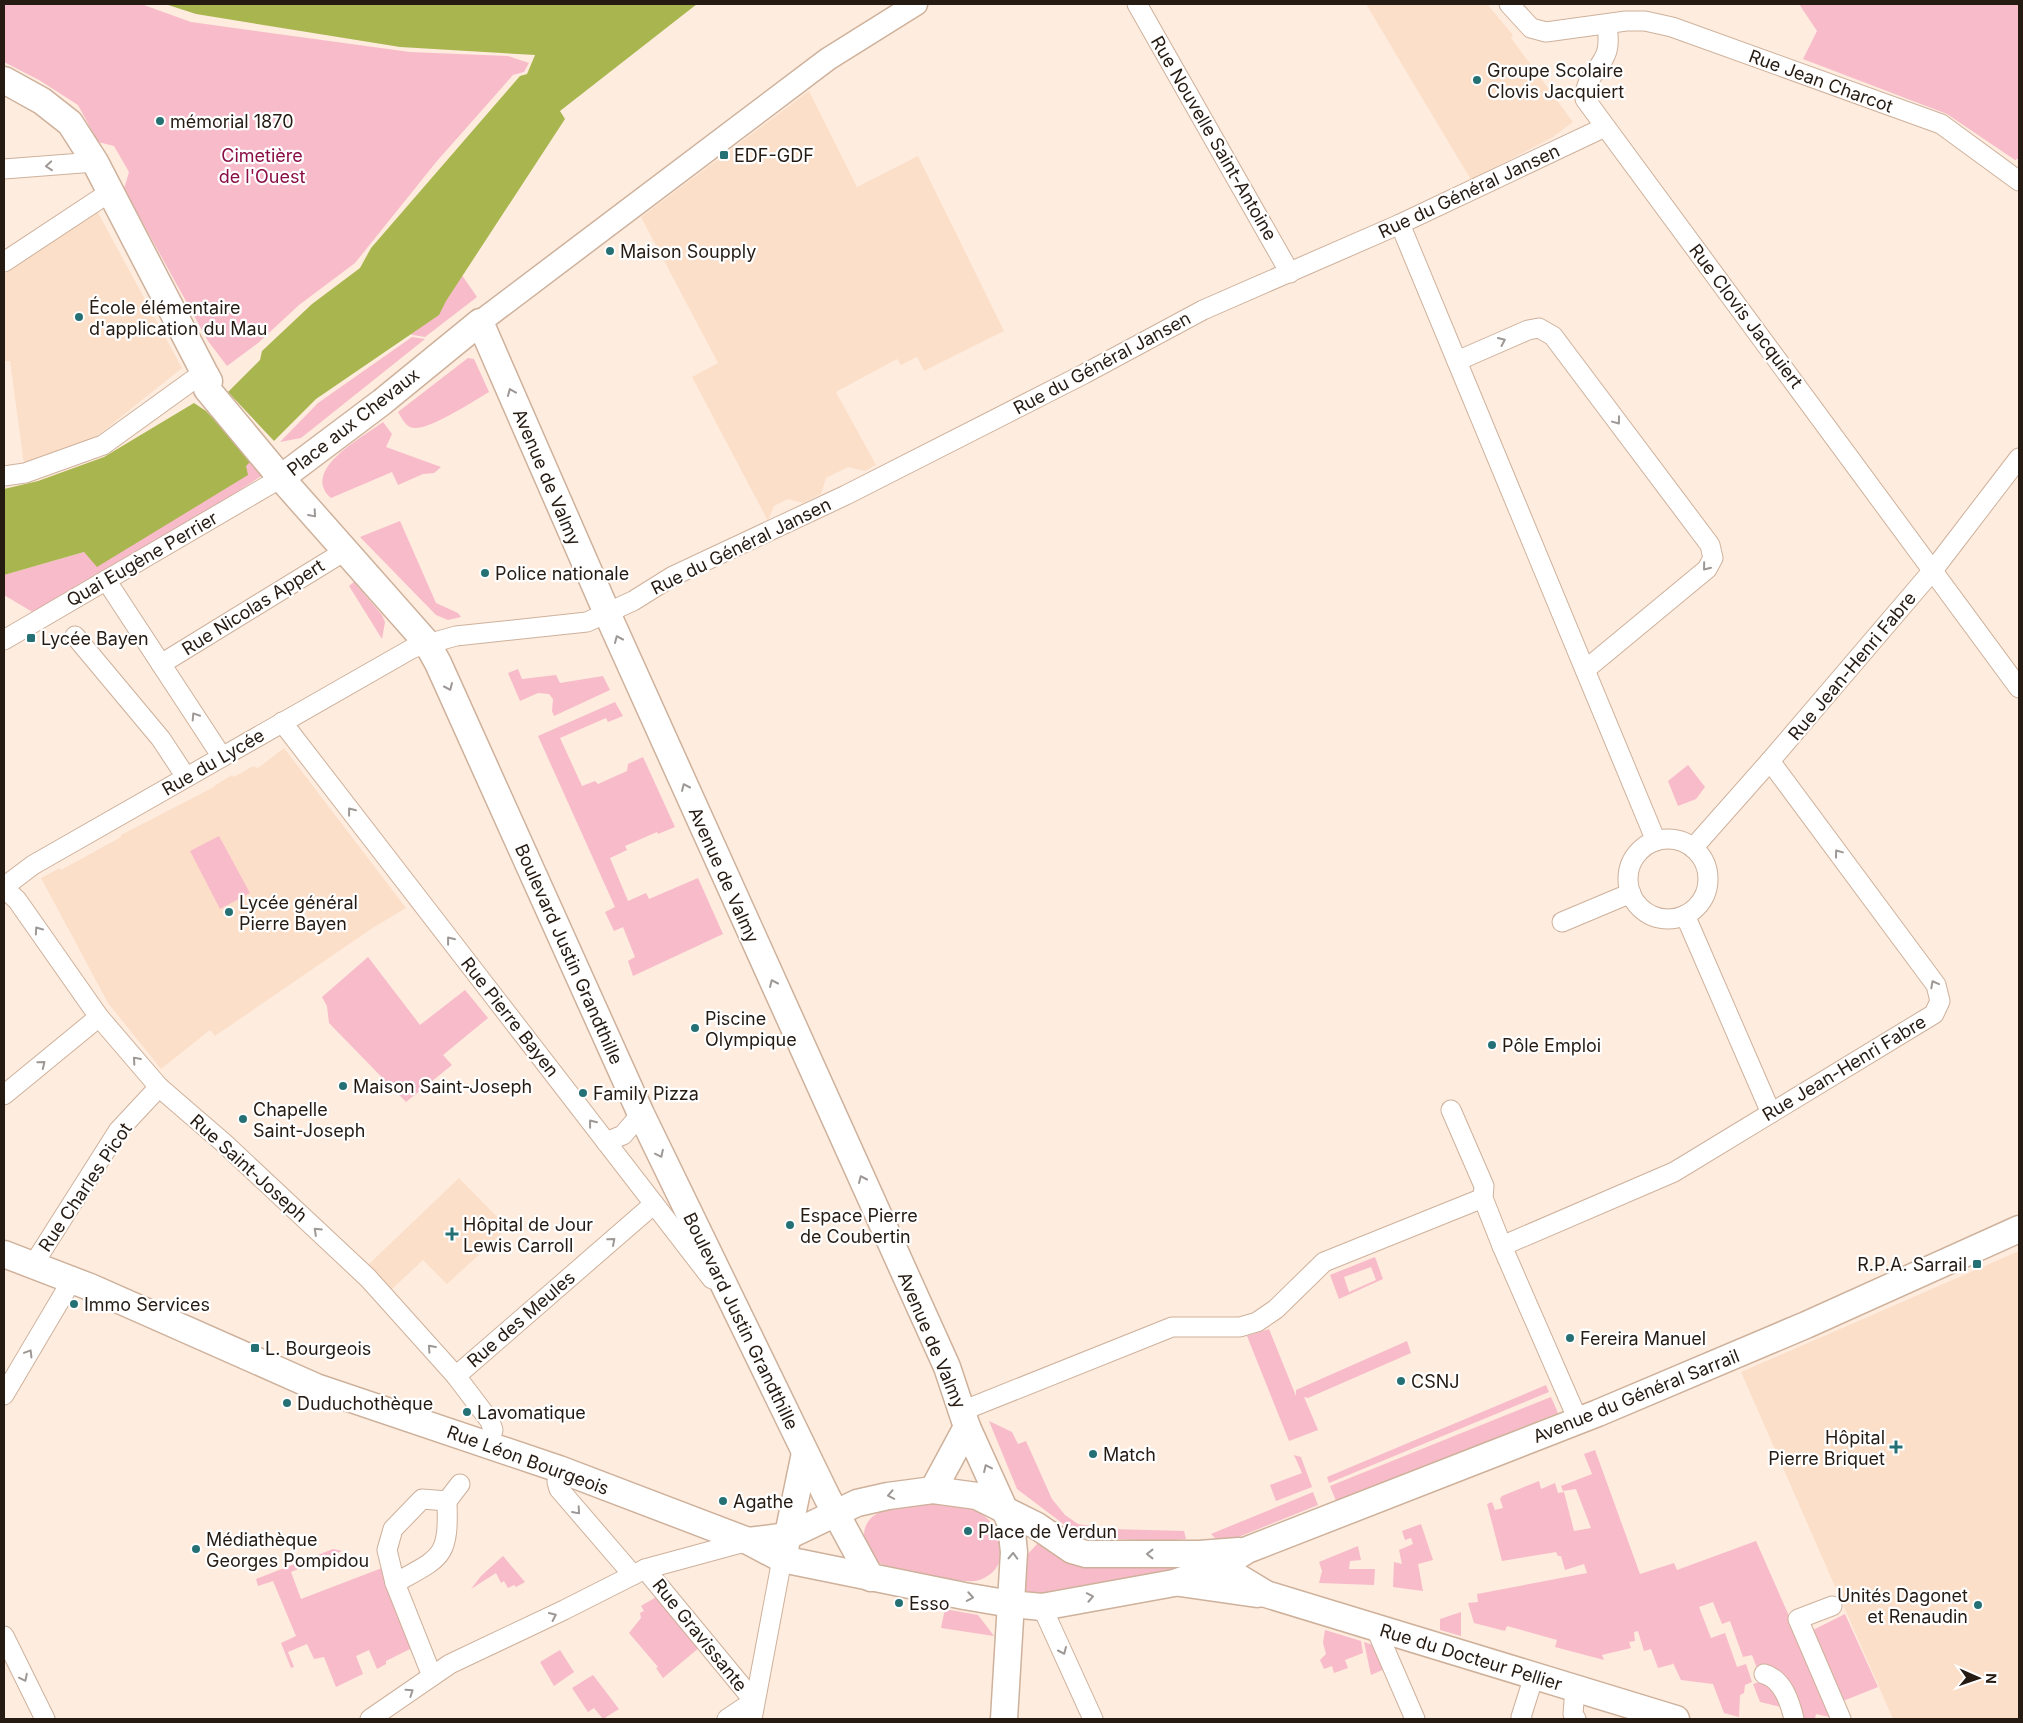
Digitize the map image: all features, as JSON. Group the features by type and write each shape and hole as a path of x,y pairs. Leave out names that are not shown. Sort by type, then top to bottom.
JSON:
{"main road":[{"path":"4,80 42,101 70,124 95,162 205,380 276,471"},
{"name":"Place aux Chevaux","path":"427,643 276,471 382,402 480,322"},
{"name":"Avenue de Valmy","path":"480,322 606,613 942,1358 965,1419 1006,1509"},
{"name":"Boulevard Justin Grandthille","path":"427,643 438,663 641,1114 805,1453 840,1504"},
{"name":"Avenue du Général Sarrail","path":"1209,1564 1578,1420 1799,1328 2019,1229"},
{"name":"Rue Léon Bourgeois","path":"4,1254 72,1280 316,1387 559,1469 748,1542 785,1548"},
{"name":"Avenue de Valmy","path":"933,1490 965,1419"},
{"path":"785,1548 805,1453"},
{"path":"785,1548 840,1504 933,1490 977,1496 1037,1526 1072,1550 1086,1554 1209,1564"},
{"path":"840,1504 849,1523 848,1539 871,1578"},
{"path":"1004,1719 1013,1540 1006,1509"},
{"path":"785,1548 871,1578 1011,1604 1042,1607 1174,1583 1209,1564"},
{"name":"Rue du Docteur Pellier","path":"1209,1564 1266,1594 1676,1719"},
{"name":"Rue du Docteur Pellier","path":"1174,1583 1266,1594"}],"street":[{"path":"480,322 828,59 916,4"},
{"name":"Rue Nouvelle Saint-Antoine","path":"1137,4 1290,273"},
{"path":"1508,4 1518,17 1531,28 1546,32 1607,24"},
{"name":"Rue Jean Charcot","path":"1607,24 1646,21 1672,27 1941,124 2019,181"},
{"name":"Rue Clovis Jacquiert","path":"1607,24 1609,42 1606,55 1585,86 1585,99 1934,569 2019,688"},
{"name":"Rue du Général Jansen","path":"427,643 456,636 587,622 633,601 673,576 846,495 1079,376 1203,310 1400,224 1605,128"},
{"path":"4,169 95,162"},
{"path":"4,262 110,192"},
{"path":"1400,224 1656,841"},
{"path":"1457,361 1528,330 1539,328 1553,336 1710,545 1713,558 1707,569 1586,670"},
{"path":"4,476 25,473 103,446 205,380"},
{"name":"Rue Jean-Henri Fabre","path":"1502,1246 1674,1172 1934,1014 1940,1001 1936,985 1770,761 1934,569 2019,458"},
{"name":"Quai Eugène Perrier","path":"4,640 106,580 276,471"},
{"name":"Rue Nicolas Appert","path":"161,664 345,551"},
{"path":"106,580 222,757"},
{"path":"75,636 160,739 186,777"},
{"name":"Rue du Lycée","path":"4,887 33,865 413,648 427,643"},
{"name":"Rue Pierre Bayen","path":"282,722 737,1312"},
{"path":"1693,848 1770,761"},
{"path":"1669,839 1682,841 1693,848 1702,858 1707,870 1708,884 1704,897 1696,908 1685,915 1664,919 1653,916 1640,907 1631,893 1628,880 1630,868 1640,851 1656,841 1669,839"},
{"name":"Rue Saint-Joseph","path":"4,887 17,900 99,1017 159,1088 224,1144 368,1278 456,1376 490,1421 493,1430 489,1444"},
{"path":"1562,922 1631,893"},
{"path":"1685,915 1771,1113"},
{"path":"4,1094 99,1017"},
{"name":"Rue Charles Picot","path":"33,1265 118,1131 159,1088"},
{"path":"1451,1110 1484,1186 1483,1198 1502,1246 1578,1420"},
{"path":"606,1142 623,1135 641,1114"},
{"path":"965,1419 1172,1327 1240,1327 1257,1322 1276,1308 1324,1262 1483,1198"},
{"name":"Rue des Meules","path":"456,1376 654,1204"},
{"path":"4,1395 72,1280"},
{"name":"Rue Gravissante","path":"559,1469 557,1482 559,1489 639,1572 753,1710"},
{"path":"395,1583 436,1560 442,1553 448,1528 447,1501 460,1484"},
{"path":"432,1676 395,1583 387,1550 394,1529 422,1499 447,1501"},
{"path":"370,1719 450,1664 639,1572 748,1542"},
{"path":"727,1719 753,1710 785,1548"},
{"path":"1832,1606 1798,1619 1841,1719"},
{"path":"1042,1607 1093,1719"},
{"path":"1376,1629 1415,1719"},
{"path":"4,1636 45,1719"},
{"path":"1764,1674 1769,1675 1784,1692 1794,1719"},
{"path":"1522,1719 1521,1717 1534,1676"},
{"path":"1575,1688 1573,1714 1576,1719"}],"shaded area":[{"path":"165,4 697,4 560,111 565,119 446,301 439,315 316,399 274,441 228,392 260,360 262,351 312,304 360,268 371,248 520,76 527,74 535,55 400,47 196,14"},
{"name":"Groupe Scolaire Clovis Jacquiert","path":"1366,4 1487,4 1513,35 1511,38 1573,122 1553,137 1471,180"},
{"path":"809,91 857,187 918,156 1004,331 924,371 917,357 901,365 897,359 836,392 876,465 865,471 848,467 826,478 821,494 803,503 788,499 774,506 768,521 692,377 718,363 641,217"},
{"name":"École élémentaire d'application du Mau","path":"96,209 182,368 92,440 24,464 10,361 4,361 4,274"},
{"path":"194,403 206,411 252,460 246,466 248,475 97,567 84,552 4,575 4,489 38,481 104,457"},
{"name":"Lycée général Pierre Bayen","path":"284,748 406,908 371,929 215,1036 210,1030 161,1069 108,1003 41,878 60,868 61,870 121,837 121,835 214,787 232,775 234,777 253,766 258,768"},
{"name":"Hôpital de Jour Lewis Carroll","path":"459,1178 508,1228 447,1284 423,1260 391,1290 368,1265"},
{"name":"Hôpital Pierre Briquet","path":"2019,1251 2019,1719 1893,1719 1741,1372"}],"green space":[{"name":"Cimetière de l'Ouest","path":"4,4 141,4 191,22 410,52 508,56 529,63 524,72 513,75 437,161 355,263 299,305 258,343 227,366 208,341 124,189 129,172 114,146 98,142 78,105 39,80 4,62"},
{"path":"1799,4 2019,4 2019,158 2015,160 1947,114 1803,59 1817,31"},
{"path":"457,268 477,297 425,337 413,335 389,325"},
{"path":"412,337 425,339 301,438 280,442 318,403"},
{"path":"468,358 474,359 489,392 430,424 414,428 406,425 398,412"},
{"path":"383,422 392,434 386,447 441,467 434,473 423,474 398,485 392,472 331,498 324,487 323,476 329,466 350,445"},
{"path":"252,460 263,475 186,525 34,613 4,595 4,575 84,552 97,566"},
{"path":"400,521 436,603 458,613 461,617 448,620 436,615 360,537"},
{"path":"354,582 382,615 385,622 382,639 349,586"},
{"path":"518,669 522,679 556,675 560,683 603,676 610,690 554,716 552,711 553,699 549,694 538,693 520,701 508,673"},
{"path":"615,702 623,716 608,722 606,718 560,738 582,786 595,781 598,784 627,771 628,764 643,757 675,827 658,834 657,832 625,846 627,850 610,858 628,901 646,893 649,899 698,878 723,934 633,976 628,961 635,957 623,927 614,931 605,912 615,907 538,736"},
{"path":"1688,765 1705,787 1696,799 1678,806 1668,781"},
{"path":"219,836 250,893 220,909 190,851"},
{"path":"368,957 420,1025 465,990 488,1018 443,1055 452,1065 406,1102 329,1023 327,1006 322,997"},
{"path":"1375,1257 1383,1279 1339,1299 1330,1275","holes":["1371,1267 1376,1280 1349,1292 1344,1277"]},
{"path":"1269,1329 1296,1396 1296,1390 1407,1341 1411,1353 1308,1398 1304,1397 1318,1430 1289,1441 1247,1336"},
{"path":"1546,1385 1549,1392 1329,1483 1327,1477"},
{"path":"1551,1397 1558,1413 1336,1501 1330,1486"},
{"path":"989,1421 1012,1432 1018,1444 1026,1441 1052,1499 1065,1515 1078,1524 1111,1529 1184,1531 1186,1539 1163,1541 1091,1538 1074,1532 1017,1489"},
{"path":"1595,1450 1640,1574 1674,1563 1677,1570 1756,1541 1834,1718 1816,1714 1815,1719 1787,1719 1790,1709 1760,1702 1753,1684 1765,1680 1758,1671 1752,1655 1743,1657 1730,1621 1722,1624 1713,1602 1699,1607 1711,1638 1725,1633 1737,1667 1746,1664 1752,1682 1745,1685 1744,1693 1740,1695 1739,1717 1724,1713 1713,1684 1681,1680 1672,1661 1673,1664 1658,1668 1651,1649 1644,1651 1638,1631 1634,1632 1635,1641 1629,1642 1631,1648 1602,1655 1604,1660 1555,1647 1557,1640 1507,1626 1505,1631 1474,1623 1468,1603 1478,1602 1477,1594 1587,1573 1584,1564 1565,1570 1561,1556 1558,1556 1556,1552 1502,1561 1487,1504 1492,1502 1495,1510 1503,1508 1500,1499 1502,1496 1539,1481 1541,1489 1555,1483 1558,1493 1564,1492 1574,1531 1591,1528 1576,1489 1563,1491 1561,1486 1592,1474 1584,1454"},
{"path":"1294,1455 1301,1457 1312,1487 1276,1501 1270,1485 1302,1473"},
{"path":"1313,1492 1318,1505 1221,1544 1211,1534"},
{"path":"944,1503 979,1512 996,1529 1000,1538 1001,1556 993,1572 984,1578 966,1581 912,1573 881,1564 868,1552 864,1532 868,1521 877,1514 889,1508 903,1505"},
{"path":"1421,1524 1433,1560 1418,1564 1423,1591 1393,1587 1394,1562 1402,1564 1399,1550 1413,1544 1411,1538 1405,1540 1402,1531"},
{"path":"1038,1543 1189,1566 1079,1593 1025,1594 1027,1555"},
{"path":"1358,1546 1361,1560 1350,1561 1349,1569 1375,1569 1374,1585 1319,1583 1322,1571 1319,1562"},
{"path":"333,1549 342,1551 291,1572 301,1599 382,1568 414,1647 386,1661 386,1664 377,1669 369,1650 356,1656 363,1674 336,1687 324,1657 314,1659 307,1644 288,1652 294,1667 291,1668 281,1643 296,1636 273,1581 258,1586 256,1579"},
{"path":"503,1556 525,1582 516,1587 514,1585 508,1588 504,1581 501,1583 496,1573 471,1589 481,1576"},
{"path":"658,1596 700,1647 663,1678 656,1668 658,1667 629,1633 641,1618 640,1613 644,1611 641,1606"},
{"path":"945,1609 978,1615 994,1636 941,1628"},
{"path":"1461,1612 1461,1636 1440,1630 1440,1619"},
{"path":"1845,1614 1878,1687 1843,1701 1813,1630"},
{"path":"1325,1630 1361,1641 1363,1653 1345,1660 1348,1668 1334,1673 1332,1666 1324,1669 1320,1660 1326,1654 1323,1643"},
{"path":"1364,1642 1379,1647 1387,1668 1371,1675"},
{"path":"560,1650 574,1672 554,1686 540,1662"},
{"path":"593,1675 619,1709 603,1719 594,1708 588,1712 572,1688"}],"place":[{"name":"Groupe Scolaire Clovis Jacquiert","path":"1477,80"},
{"name":"mémorial 1870","path":"160,121"},
{"name":"EDF-GDF","path":"724,155"},
{"name":"Maison Soupply","path":"610,251"},
{"name":"École élémentaire d'application du Mau","path":"79,317"},
{"name":"Police nationale","path":"485,573"},
{"name":"Lycée Bayen","path":"31,638"},
{"name":"Lycée général Pierre Bayen","path":"229,912"},
{"name":"Piscine Olympique","path":"695,1028"},
{"name":"Pôle Emploi","path":"1492,1045"},
{"name":"Maison Saint-Joseph","path":"343,1086"},
{"name":"Family Pizza","path":"583,1093"},
{"name":"Chapelle Saint-Joseph","path":"243,1119"},
{"name":"Espace Pierre de Coubertin","path":"790,1225"},
{"name":"Hôpital de Jour Lewis Carroll","path":"452,1234"},
{"name":"R.P.A. Sarrail","path":"1977,1264"},
{"name":"Immo Services","path":"74,1304"},
{"name":"Fereira Manuel","path":"1570,1338"},
{"name":"L. Bourgeois","path":"255,1348"},
{"name":"CSNJ","path":"1401,1381"},
{"name":"Duduchothèque","path":"287,1403"},
{"name":"Lavomatique","path":"467,1412"},
{"name":"Hôpital Pierre Briquet","path":"1896,1447"},
{"name":"Match","path":"1093,1454"},
{"name":"Agathe","path":"723,1501"},
{"name":"Place de Verdun","path":"968,1531"},
{"name":"Médiathèque Georges Pompidou","path":"196,1549"},
{"name":"Esso","path":"899,1603"},
{"name":"Unités Dagonet et Renaudin","path":"1978,1605"}]}
